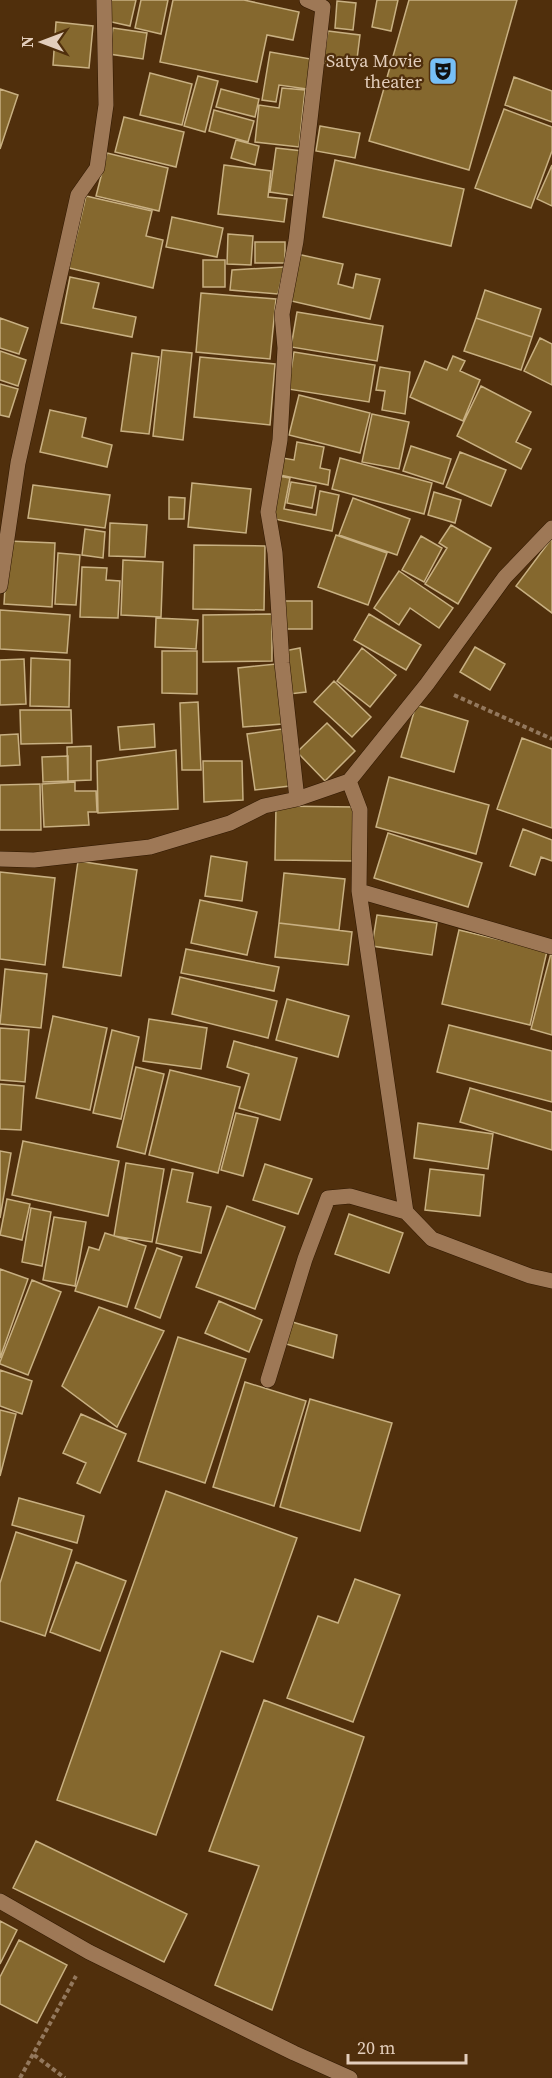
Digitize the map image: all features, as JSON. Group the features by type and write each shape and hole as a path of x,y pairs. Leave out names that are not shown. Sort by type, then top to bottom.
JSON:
{"street":[{"path":"0,586 18,463 78,195 97,168 106,105 104,0"},
{"path":"297,799 282,663 275,553 268,512 280,440 285,348 282,314 296,241 323,7 307,0"},
{"path":"0,859 34,860 150,848 230,823 264,806 297,799 349,782 427,684 505,577 552,528"},
{"path":"349,782 360,810 359,891 406,1212"},
{"path":"359,891 552,947"},
{"path":"268,1380 305,1259 328,1198 350,1196 406,1212 432,1239 530,1276 552,1281"},
{"path":"0,1900 89,1952 294,2053 350,2078"}],"path":[{"path":"427,684 552,739"},
{"path":"20,2078 89,1952"},
{"path":"34,2055 65,2078"}],"building":[{"path":"111,0 136,0 130,26 107,21"},
{"path":"141,0 168,0 161,34 135,28"},
{"path":"173,0 244,0 299,12 293,40 267,35 257,82 160,62"},
{"path":"377,0 398,0 391,31 372,27"},
{"name":"Satya Movie theater","path":"409,0 517,0 469,170 369,141"},
{"path":"337,1 356,3 353,30 335,28"},
{"path":"56,22 93,26 89,68 53,65"},
{"path":"113,28 147,33 143,59 109,54"},
{"path":"328,31 360,35 356,67 323,63"},
{"path":"270,52 311,59 307,89 279,85 276,102 262,100"},
{"path":"150,73 192,84 182,125 140,115"},
{"path":"198,76 218,81 205,132 184,126"},
{"path":"514,77 552,91 552,122 505,105"},
{"path":"282,88 305,90 299,147 255,142 259,105 279,108"},
{"path":"0,89 18,95 0,149"},
{"path":"221,89 259,99 255,117 216,107"},
{"path":"504,109 552,127 552,151 531,208 475,188"},
{"path":"214,110 254,121 248,142 209,131"},
{"path":"124,117 184,132 176,167 115,152"},
{"path":"320,126 360,133 355,158 316,151"},
{"path":"236,140 259,146 255,165 231,158"},
{"path":"276,148 303,151 297,196 270,192"},
{"path":"107,153 168,168 159,211 96,196"},
{"path":"335,160 464,189 451,246 323,217"},
{"path":"224,165 271,171 268,197 287,199 284,222 218,214"},
{"path":"552,165 552,206 537,199"},
{"path":"86,196 152,211 146,236 163,240 153,288 69,268"},
{"path":"172,217 223,228 217,257 166,247"},
{"path":"228,234 253,236 251,265 227,264"},
{"path":"255,242 285,242 285,263 255,263"},
{"path":"297,254 343,264 338,284 353,288 356,274 380,279 370,319 287,300"},
{"path":"203,260 225,260 225,287 203,287"},
{"path":"284,267 278,294 230,290 232,270"},
{"path":"70,277 99,283 93,308 136,317 132,337 61,323"},
{"path":"485,290 541,309 532,337 476,318"},
{"path":"201,293 276,299 270,359 196,352"},
{"path":"297,312 383,326 377,361 291,347"},
{"path":"0,318 28,328 19,354 0,348"},
{"path":"476,318 532,337 521,370 464,351"},
{"path":"540,338 552,344 552,385 524,371"},
{"path":"162,350 192,353 183,440 153,436"},
{"path":"0,351 26,360 18,386 0,380"},
{"path":"294,352 375,365 369,402 288,389"},
{"path":"132,353 159,357 149,434 121,431"},
{"path":"453,356 465,361 460,371 480,380 463,421 410,397 425,361 447,370"},
{"path":"200,357 275,364 270,425 194,417"},
{"path":"380,367 410,372 405,414 382,410 385,391 376,390"},
{"path":"0,384 18,389 9,417 0,415"},
{"path":"481,386 531,412 516,442 531,449 521,469 457,436"},
{"path":"299,395 370,413 360,453 289,435"},
{"path":"50,410 86,418 82,437 112,445 107,467 40,452"},
{"path":"372,414 409,422 399,469 362,462"},
{"path":"297,442 324,447 320,468 330,470 328,485 280,475 283,458 294,460"},
{"path":"411,446 451,459 443,484 403,471"},
{"path":"460,452 506,470 491,506 446,487"},
{"path":"340,458 432,483 424,514 332,489"},
{"path":"278,476 290,478 284,509 316,515 320,491 339,495 332,531 270,518"},
{"path":"291,482 316,486 312,508 287,503"},
{"path":"192,483 251,489 246,533 188,527"},
{"path":"33,485 110,495 105,528 28,518"},
{"path":"434,492 461,500 455,523 428,515"},
{"path":"169,497 185,498 184,519 169,519"},
{"path":"353,498 410,519 397,555 339,535"},
{"path":"110,523 147,525 145,557 109,556"},
{"path":"451,525 491,548 458,604 425,584 447,548 439,543"},
{"path":"85,529 105,532 103,558 82,555"},
{"path":"336,535 387,553 368,605 318,587"},
{"path":"421,536 442,548 424,582 402,570"},
{"path":"552,538 552,613 516,586"},
{"path":"8,541 55,543 52,607 4,604"},
{"path":"194,545 265,546 264,610 193,609"},
{"path":"58,553 80,555 76,605 55,604"},
{"path":"123,560 163,562 161,617 121,615"},
{"path":"82,567 107,568 106,580 120,581 118,618 80,617"},
{"path":"399,571 453,608 439,628 410,608 399,625 374,608"},
{"path":"282,601 312,601 312,629 282,629"},
{"path":"0,610 70,615 67,653 0,649"},
{"path":"272,614 272,661 203,662 203,615"},
{"path":"369,614 421,645 406,670 354,640"},
{"path":"156,618 198,620 196,649 155,647"},
{"path":"475,647 505,664 490,690 460,672"},
{"path":"300,648 306,692 289,694 284,651"},
{"path":"362,648 396,675 370,707 337,681"},
{"path":"162,651 197,651 197,694 162,693"},
{"path":"31,658 70,660 69,707 30,706"},
{"path":"24,659 26,704 0,705 0,660"},
{"path":"276,664 282,724 243,727 238,668"},
{"path":"334,681 371,717 352,737 314,702"},
{"path":"198,702 201,770 182,770 180,703"},
{"path":"416,705 468,721 454,772 401,757"},
{"path":"20,710 71,710 72,743 21,744"},
{"path":"327,723 355,751 325,781 297,752"},
{"path":"154,724 155,747 120,750 118,727"},
{"path":"282,729 290,786 255,790 247,734"},
{"path":"18,734 20,765 0,766 0,735"},
{"path":"522,738 552,749 552,828 497,809"},
{"path":"91,746 91,780 68,781 67,747"},
{"path":"176,750 178,809 98,813 97,761"},
{"path":"68,756 68,781 43,782 42,757"},
{"path":"203,761 242,761 243,800 204,802"},
{"path":"389,777 489,805 476,854 376,827"},
{"path":"75,782 75,791 96,791 97,812 88,812 89,825 44,827 42,784"},
{"path":"40,784 41,830 0,830 0,785"},
{"path":"276,806 355,807 354,861 275,860"},
{"path":"523,829 552,840 552,861 541,857 535,875 510,866"},
{"path":"388,833 482,863 468,907 374,878"},
{"path":"211,856 247,862 242,901 205,896"},
{"path":"78,861 137,870 121,976 63,967"},
{"path":"0,872 55,878 45,965 0,959"},
{"path":"284,873 345,879 339,930 279,923"},
{"path":"200,900 257,912 247,955 191,943"},
{"path":"377,915 437,923 432,955 372,946"},
{"path":"279,923 352,932 348,965 275,957"},
{"path":"459,930 547,951 530,1025 442,1004"},
{"path":"186,949 279,967 274,991 181,973"},
{"path":"552,954 552,1035 531,1029"},
{"path":"5,969 47,974 41,1028 0,1024"},
{"path":"180,977 277,1001 268,1038 172,1014"},
{"path":"287,999 349,1016 338,1057 276,1040"},
{"path":"53,1016 107,1028 90,1110 36,1098"},
{"path":"149,1019 207,1028 201,1069 143,1061"},
{"path":"449,1025 552,1051 552,1102 437,1072"},
{"path":"0,1028 29,1030 25,1082 0,1080"},
{"path":"112,1030 139,1037 121,1119 93,1113"},
{"path":"234,1041 297,1058 280,1120 239,1108 249,1074 227,1067"},
{"path":"136,1067 164,1074 145,1154 117,1147"},
{"path":"170,1070 240,1087 218,1173 149,1155"},
{"path":"0,1084 24,1086 21,1130 0,1129"},
{"path":"470,1088 552,1112 552,1150 460,1122"},
{"path":"236,1113 258,1118 243,1176 221,1170"},
{"path":"418,1123 493,1134 488,1169 414,1158"},
{"path":"23,1141 119,1161 108,1216 12,1195"},
{"path":"0,1151 11,1153 0,1218"},
{"path":"126,1163 164,1169 152,1242 114,1236"},
{"path":"265,1164 312,1179 298,1214 253,1200"},
{"path":"172,1169 193,1173 187,1202 211,1207 201,1253 156,1243"},
{"path":"430,1169 484,1175 480,1216 425,1210"},
{"path":"7,1199 30,1204 22,1240 0,1235"},
{"path":"227,1206 285,1227 255,1309 196,1287"},
{"path":"31,1208 51,1212 42,1266 22,1262"},
{"path":"349,1214 403,1233 389,1273 335,1254"},
{"path":"54,1217 86,1222 75,1286 43,1280"},
{"path":"105,1233 146,1246 127,1307 75,1291 89,1247 99,1250"},
{"path":"157,1248 182,1257 160,1318 135,1308"},
{"path":"0,1269 28,1279 0,1358"},
{"path":"32,1280 61,1292 28,1375 0,1364 0,1362"},
{"path":"219,1301 262,1320 249,1352 205,1333"},
{"path":"99,1307 164,1331 117,1427 62,1386"},
{"path":"289,1321 337,1335 333,1358 283,1343"},
{"path":"178,1337 246,1359 205,1483 138,1461"},
{"path":"0,1370 32,1381 22,1414 0,1406"},
{"path":"245,1382 306,1401 274,1506 213,1487"},
{"path":"310,1399 392,1423 360,1531 280,1507"},
{"path":"0,1410 16,1414 0,1476"},
{"path":"81,1414 126,1434 100,1493 77,1483 86,1463 63,1453"},
{"path":"166,1491 297,1538 253,1662 221,1651 156,1835 57,1800"},
{"path":"19,1498 84,1516 77,1543 12,1525"},
{"path":"16,1532 72,1550 45,1636 0,1621 0,1583"},
{"path":"76,1562 126,1581 100,1651 50,1632"},
{"path":"355,1579 400,1595 353,1722 287,1698 318,1616 338,1623"},
{"path":"264,1700 364,1737 272,2010 215,1985 259,1866 209,1851"},
{"path":"36,1841 187,1914 164,1962 13,1888"},
{"path":"0,1921 17,1930 0,1964"},
{"path":"19,1940 67,1965 37,2023 0,2004 0,1977"}],"place":[{"name":"Satya Movie theater","path":"443,71"}]}
